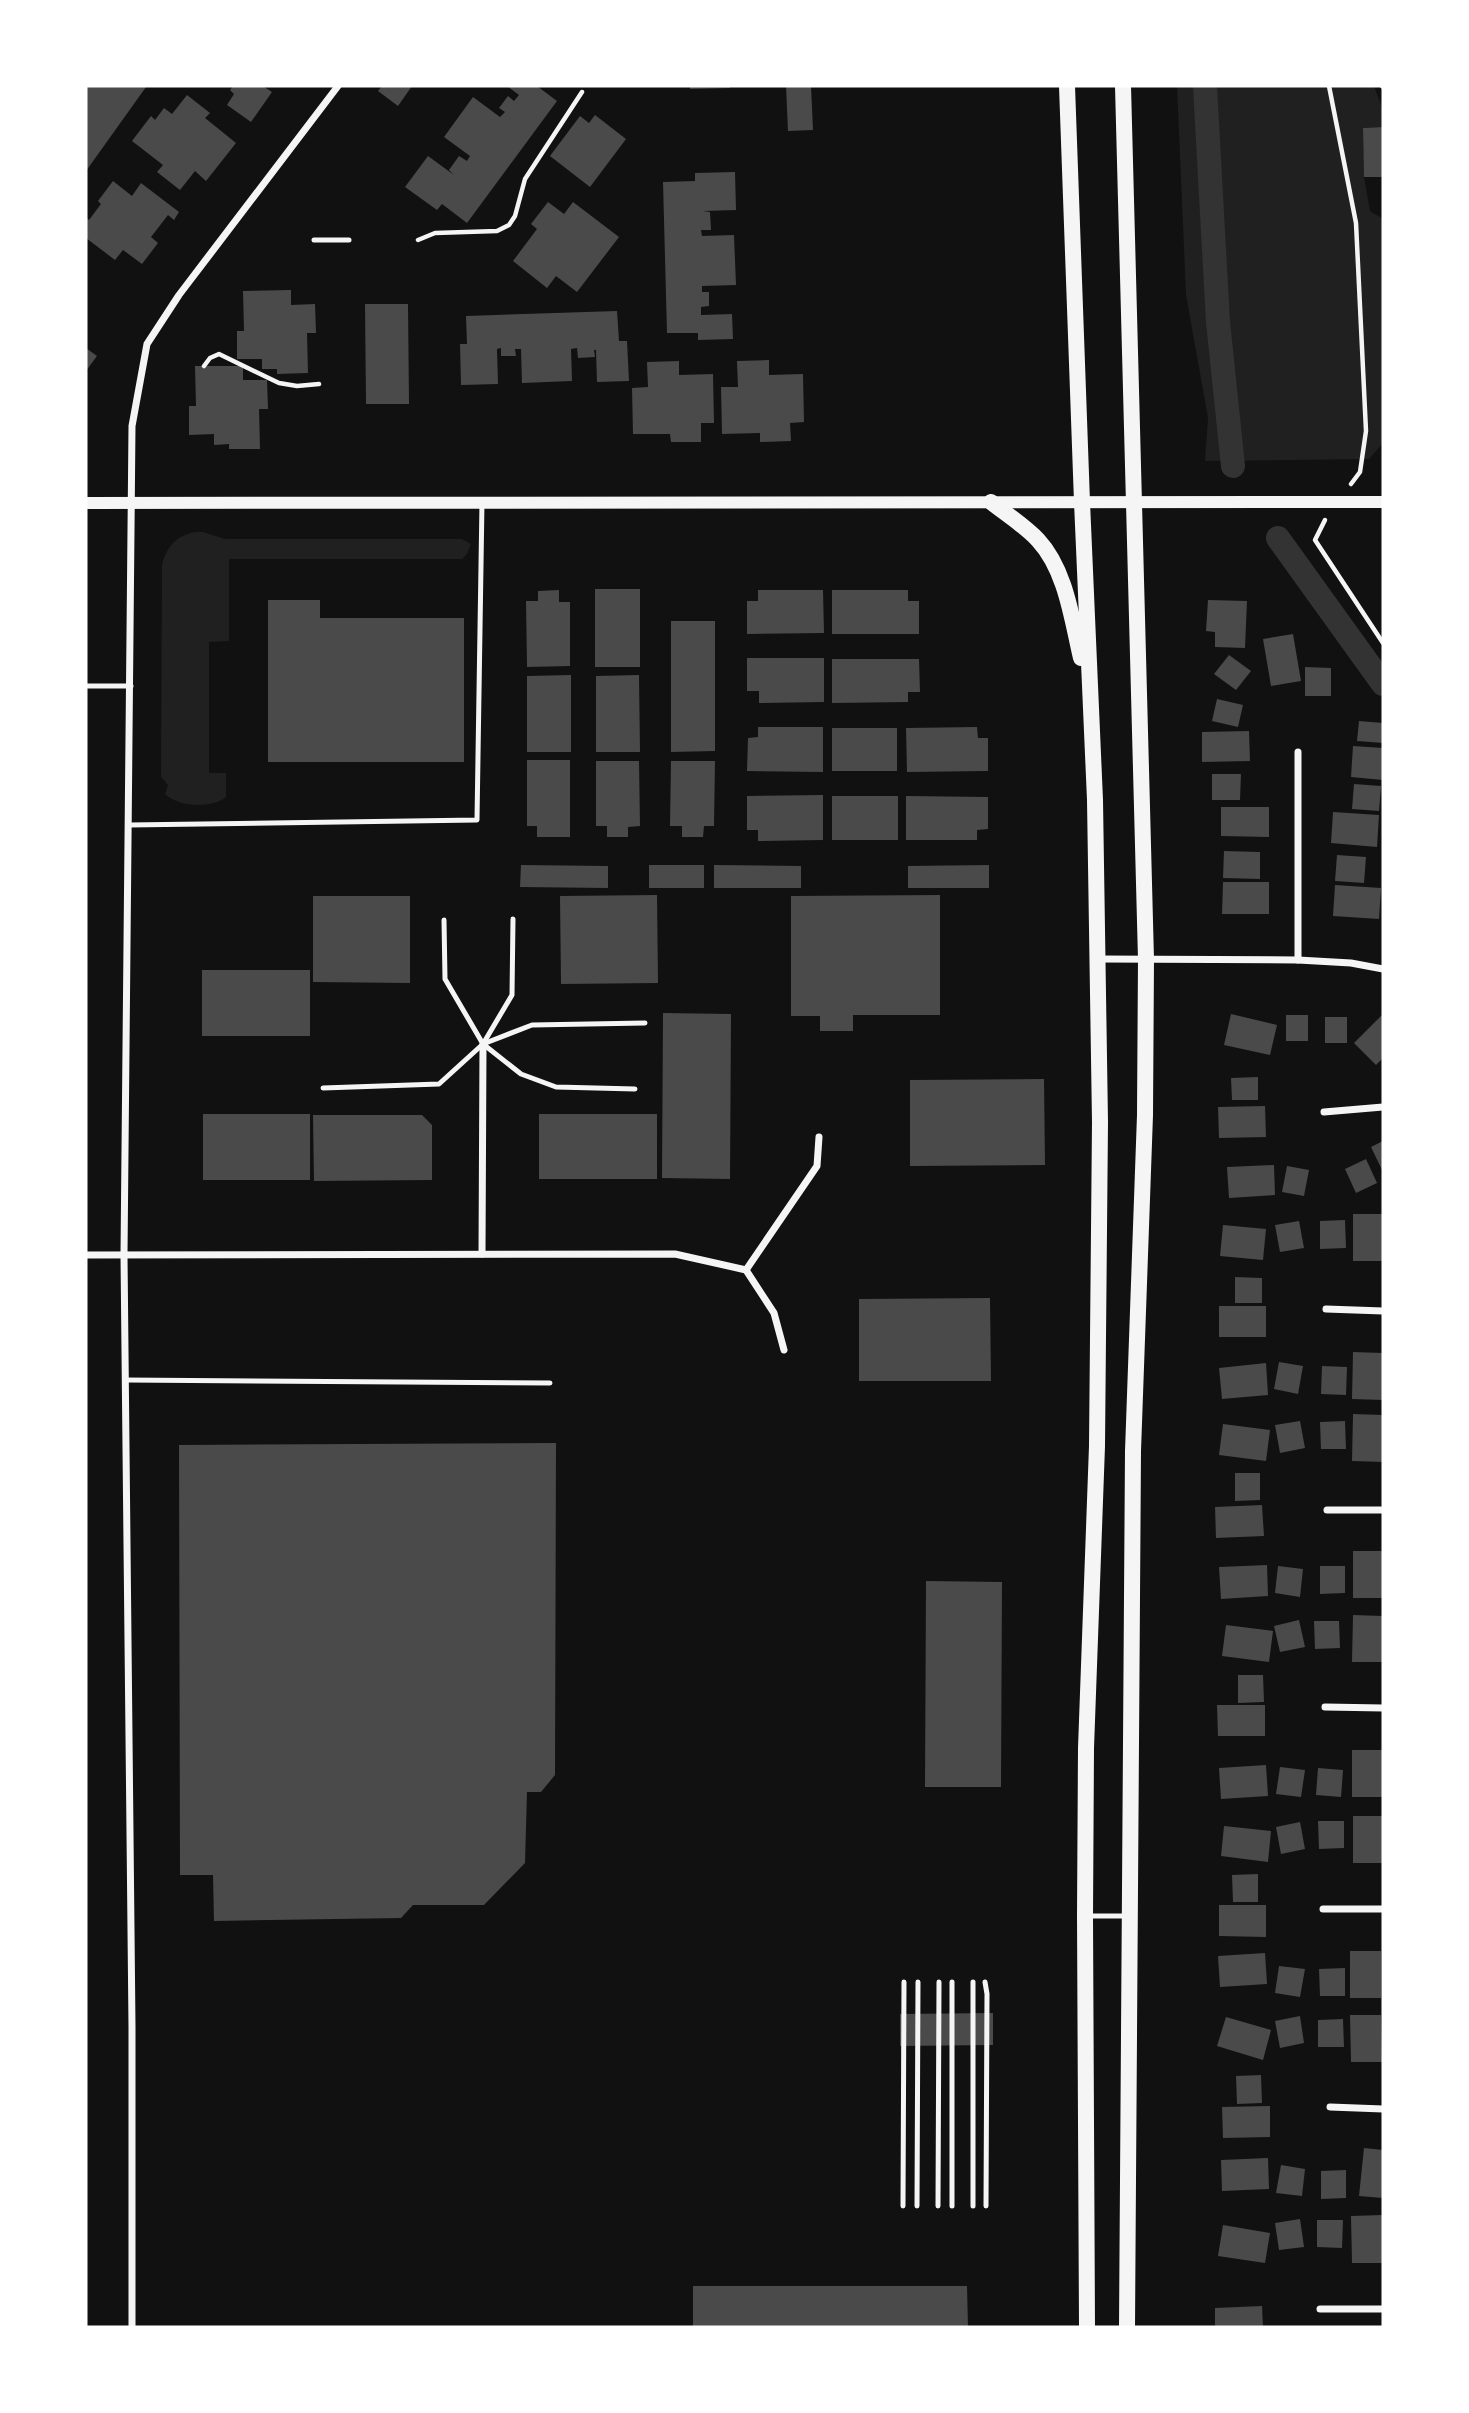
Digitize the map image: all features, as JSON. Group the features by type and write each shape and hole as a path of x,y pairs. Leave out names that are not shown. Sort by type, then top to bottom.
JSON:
{"main road":[{"path":"1068,86 1095,800 1100,1122 1097,1446 1086,1748 1087,2327"},
{"path":"1123,86 1146,960 1144,1128 1133,1451 1127,2327"},
{"path":"991,502 1035,537 1057,570 1069,607 1090,698"}],"street":[{"path":"132,2327 132,2026 124,1255 132,426 147,344 179,295 338,86"},
{"path":"86,503 1383,502"},
{"path":"1298,752 1298,960"},
{"path":"1098,959 1298,960 1351,963 1383,969"},
{"path":"482,1254 483,1044"},
{"path":"1324,1112 1383,1107"},
{"path":"746,1270 817,1166 819,1137"},
{"path":"86,1255 675,1254 746,1270 774,1313 784,1350"},
{"path":"1326,1309 1383,1311"},
{"path":"1327,1510 1383,1510"},
{"path":"1325,1707 1383,1708"},
{"path":"1323,1909 1383,1909"},
{"path":"1330,2108 1383,2109"},
{"path":"1320,2309 1383,2309"}],"lane":[{"path":"314,240 349,240"},
{"path":"129,825 477,820 482,502"},
{"path":"86,686 131,685"},
{"path":"323,1088 439,1084 483,1044 512,995 513,919"},
{"path":"444,920 445,979 483,1044 521,1074 556,1087 635,1088"},
{"path":"483,1044 532,1025 645,1023"},
{"path":"125,1380 550,1384"},
{"path":"1085,1916 1128,1916"},
{"path":"903,2206 904,1982"},
{"path":"917,2206 918,1982"},
{"path":"938,2206 939,1982"},
{"path":"952,1982 952,2206"},
{"path":"973,1982 973,2206"},
{"path":"985,1982 986,2206"}],"path":[{"path":"1329,86 1356,223 1366,431 1360,472"},
{"path":"418,240 435,233 497,231 509,225 515,216 525,179 582,92"},
{"path":"204,366 210,358 219,354 279,383 297,386 319,384"},
{"path":"1323,523 1315,540 1383,643"}],"shaded area":[{"path":"1177,86 1374,86 1383,110 1383,127 1363,128 1364,177 1370,211 1383,219 1383,443 1369,459 1205,461 1208,418 1186,295"},
{"path":"195,532 225,539 462,539 471,544 462,559 229,559 229,641 209,642 209,773 226,773 226,797 220,801 195,805 178,802 165,794 168,785 161,777 162,565 173,543"}],"building":[{"path":"86,86 146,87 86,171"},
{"path":"233,86 263,86 272,92 251,122 227,105 234,94 230,90"},
{"path":"382,86 412,86 398,106 378,91"},
{"path":"507,86 537,86 557,101 467,223 442,204 437,210 405,187 428,156 454,175 449,170 459,156 467,161 470,156 444,137 473,97 500,117 505,112 499,108 508,96 514,101 519,95"},
{"path":"690,86 730,86 730,88 690,89"},
{"path":"786,86 811,86 813,130 788,131"},
{"path":"187,95 210,113 205,118 236,143 206,181 195,171 180,190 157,172 163,165 132,141 151,116 155,120 164,108 172,114"},
{"path":"595,115 626,139 590,187 550,156 580,116 589,123"},
{"path":"1383,127 1383,177 1364,177 1363,128"},
{"path":"735,172 736,210 703,211 710,212 711,230 701,230 702,236 734,235 736,285 702,286 702,292 709,292 709,306 701,307 701,315 732,314 733,339 698,340 698,333 667,333 663,182 695,181 695,173"},
{"path":"113,181 132,196 141,183 179,212 174,220 168,215 151,237 158,243 142,264 123,250 115,260 86,238 86,217 89,220 101,204 98,201"},
{"path":"548,202 564,214 573,202 619,237 577,292 556,276 547,288 513,261 537,229 531,224"},
{"path":"291,290 291,305 315,304 316,333 307,333 308,373 277,374 277,369 262,369 262,359 237,359 237,331 244,331 243,291"},
{"path":"365,304 408,304 409,404 366,404"},
{"path":"617,311 619,341 627,341 629,381 597,382 596,350 595,357 578,358 577,348 571,349 572,381 522,383 521,349 515,349 516,356 501,356 501,348 497,349 498,384 461,385 460,344 467,344 466,316"},
{"path":"86,348 97,356 86,371"},
{"path":"769,360 769,375 803,374 804,422 790,423 791,441 760,442 760,433 722,434 721,387 738,387 737,361"},
{"path":"679,361 679,375 713,374 714,423 701,423 701,442 671,442 670,434 633,434 632,388 648,387 647,362"},
{"path":"195,366 243,366 243,380 267,380 268,409 259,409 260,449 229,449 229,444 214,445 214,434 189,435 189,406 196,406"},
{"path":"595,589 640,589 640,667 595,667"},
{"path":"559,590 559,602 570,602 570,666 527,667 526,601 538,601 538,591"},
{"path":"758,590 823,590 824,633 747,634 747,601 758,601"},
{"path":"832,590 908,590 908,601 919,601 919,634 832,634"},
{"path":"268,600 320,600 320,618 464,618 464,762 268,762"},
{"path":"1208,600 1247,601 1245,648 1215,647 1215,632 1206,631"},
{"path":"671,621 715,621 715,751 671,752"},
{"path":"1293,634 1301,681 1271,686 1263,639"},
{"path":"1229,655 1251,671 1236,690 1214,674"},
{"path":"747,658 824,658 824,702 759,703 759,691 747,691"},
{"path":"832,659 919,659 920,692 908,692 908,702 832,703"},
{"path":"1305,667 1331,668 1331,696 1305,696"},
{"path":"571,675 571,752 527,752 527,676"},
{"path":"639,675 640,752 596,752 596,676"},
{"path":"1217,699 1243,705 1238,727 1212,721"},
{"path":"1359,721 1383,723 1383,743 1357,741"},
{"path":"758,727 823,727 823,772 747,771 748,738 758,737"},
{"path":"977,727 978,738 988,738 988,771 907,772 906,728"},
{"path":"832,728 897,728 897,771 832,771"},
{"path":"1249,731 1250,761 1202,762 1202,732"},
{"path":"1353,746 1383,748 1383,780 1351,777"},
{"path":"527,760 570,760 570,837 537,837 537,826 527,826"},
{"path":"596,761 639,761 640,826 628,827 628,837 607,837 607,826 596,826"},
{"path":"671,761 715,761 714,826 704,826 703,837 682,837 682,826 670,826"},
{"path":"1212,774 1241,774 1240,800 1212,800"},
{"path":"1354,784 1381,786 1379,811 1352,809"},
{"path":"823,795 823,840 758,841 758,830 747,830 747,796"},
{"path":"832,796 898,796 898,840 832,840"},
{"path":"906,796 988,797 988,829 977,830 977,840 906,840"},
{"path":"1221,807 1269,807 1269,837 1221,836"},
{"path":"1333,812 1379,815 1377,847 1331,843"},
{"path":"1224,851 1260,852 1260,879 1223,878"},
{"path":"1337,855 1366,857 1364,883 1335,881"},
{"path":"521,865 608,866 608,888 520,887"},
{"path":"649,865 704,865 704,888 649,888"},
{"path":"714,865 801,866 801,888 714,888"},
{"path":"989,865 989,888 908,888 908,866"},
{"path":"1223,882 1269,882 1269,914 1222,914"},
{"path":"1335,885 1381,888 1379,919 1333,916"},
{"path":"657,895 658,983 561,984 560,896"},
{"path":"940,895 940,1015 853,1015 853,1031 820,1031 820,1016 791,1016 791,896"},
{"path":"313,896 410,896 410,983 313,982"},
{"path":"202,970 310,970 310,1036 202,1036"},
{"path":"663,1013 731,1014 730,1179 662,1178"},
{"path":"1231,1014 1277,1025 1270,1055 1224,1045"},
{"path":"1383,1014 1383,1058 1376,1065 1354,1043"},
{"path":"1286,1015 1308,1015 1308,1041 1286,1041"},
{"path":"1325,1017 1347,1017 1347,1043 1325,1043"},
{"path":"1258,1077 1258,1100 1232,1100 1231,1078"},
{"path":"1044,1079 1045,1165 910,1166 910,1080"},
{"path":"1265,1106 1266,1137 1219,1138 1218,1107"},
{"path":"203,1114 310,1114 310,1180 203,1180"},
{"path":"539,1114 657,1114 657,1179 539,1179"},
{"path":"313,1115 422,1115 432,1125 432,1180 314,1181"},
{"path":"1383,1141 1383,1172 1371,1147"},
{"path":"1366,1159 1377,1183 1356,1193 1345,1169"},
{"path":"1274,1165 1275,1195 1229,1198 1227,1167"},
{"path":"1287,1166 1309,1170 1304,1196 1282,1192"},
{"path":"1353,1214 1383,1214 1383,1261 1353,1261"},
{"path":"1345,1220 1346,1248 1320,1249 1320,1221"},
{"path":"1299,1221 1304,1248 1280,1252 1275,1225"},
{"path":"1223,1225 1266,1229 1263,1260 1220,1256"},
{"path":"1235,1277 1262,1278 1262,1303 1235,1303"},
{"path":"990,1298 991,1381 859,1381 859,1299"},
{"path":"1219,1306 1266,1306 1266,1337 1219,1337"},
{"path":"1353,1352 1383,1353 1383,1400 1352,1399"},
{"path":"1279,1362 1303,1366 1298,1394 1274,1389"},
{"path":"1266,1363 1268,1395 1222,1399 1219,1368"},
{"path":"1322,1366 1347,1367 1346,1395 1321,1394"},
{"path":"1353,1414 1383,1415 1383,1462 1352,1461"},
{"path":"1300,1421 1305,1448 1280,1453 1275,1425"},
{"path":"1345,1421 1346,1449 1321,1449 1320,1422"},
{"path":"1223,1424 1270,1430 1266,1461 1219,1455"},
{"path":"556,1443 555,1775 541,1792 527,1792 525,1863 484,1905 413,1905 401,1918 214,1921 213,1875 180,1875 179,1445"},
{"path":"1235,1473 1260,1473 1260,1500 1235,1501"},
{"path":"1262,1505 1264,1536 1216,1538 1215,1507"},
{"path":"1353,1551 1383,1551 1383,1598 1353,1598"},
{"path":"1267,1565 1268,1596 1221,1599 1219,1567"},
{"path":"1278,1566 1303,1569 1300,1597 1275,1593"},
{"path":"1320,1566 1345,1566 1345,1593 1320,1594"},
{"path":"926,1581 1002,1582 1001,1787 925,1787"},
{"path":"1353,1615 1383,1616 1383,1662 1352,1662"},
{"path":"1299,1620 1305,1647 1280,1652 1274,1626"},
{"path":"1314,1621 1339,1621 1340,1648 1315,1649"},
{"path":"1226,1625 1273,1631 1269,1662 1222,1656"},
{"path":"1238,1675 1263,1675 1264,1702 1238,1703"},
{"path":"1217,1705 1265,1705 1265,1736 1218,1736"},
{"path":"1352,1750 1383,1750 1383,1797 1352,1797"},
{"path":"1266,1765 1268,1796 1221,1799 1219,1768"},
{"path":"1280,1767 1305,1770 1301,1797 1276,1794"},
{"path":"1318,1768 1343,1770 1341,1797 1316,1795"},
{"path":"1353,1816 1383,1816 1383,1863 1353,1863"},
{"path":"1318,1821 1344,1821 1344,1848 1319,1849"},
{"path":"1300,1822 1305,1849 1281,1854 1276,1827"},
{"path":"1224,1826 1271,1831 1268,1862 1221,1856"},
{"path":"1258,1874 1258,1902 1233,1902 1232,1875"},
{"path":"1219,1905 1266,1905 1266,1937 1219,1936"},
{"path":"1350,1951 1381,1951 1381,1998 1350,1998"},
{"path":"1265,1953 1267,1984 1220,1987 1218,1956"},
{"path":"1279,1966 1305,1969 1300,1997 1275,1993"},
{"path":"1345,1968 1345,1996 1320,1996 1319,1969"},
{"path":"993,2013 993,2045 900,2046 900,2014"},
{"path":"1350,2015 1381,2015 1382,2062 1351,2062"},
{"path":"1300,2016 1304,2043 1280,2048 1275,2021"},
{"path":"1226,2017 1271,2030 1263,2060 1217,2046"},
{"path":"1343,2019 1344,2047 1318,2047 1318,2020"},
{"path":"1261,2075 1262,2103 1237,2104 1236,2076"},
{"path":"1270,2106 1270,2137 1223,2138 1222,2107"},
{"path":"1364,2148 1383,2150 1383,2198 1359,2196"},
{"path":"1268,2158 1269,2189 1222,2191 1221,2160"},
{"path":"1281,2165 1305,2169 1302,2196 1276,2193"},
{"path":"1346,2170 1346,2198 1321,2199 1321,2171"},
{"path":"1382,2215 1383,2263 1352,2263 1351,2216"},
{"path":"1300,2219 1304,2247 1279,2250 1275,2223"},
{"path":"1317,2220 1343,2220 1342,2248 1317,2247"},
{"path":"1223,2225 1270,2233 1265,2263 1218,2256"},
{"path":"693,2286 967,2286 968,2327 693,2327"},
{"path":"1262,2306 1263,2327 1215,2327 1215,2308"}],"waterway":[{"path":"1205,86 1218,322 1233,466"},
{"path":"1278,538 1383,684"}]}
